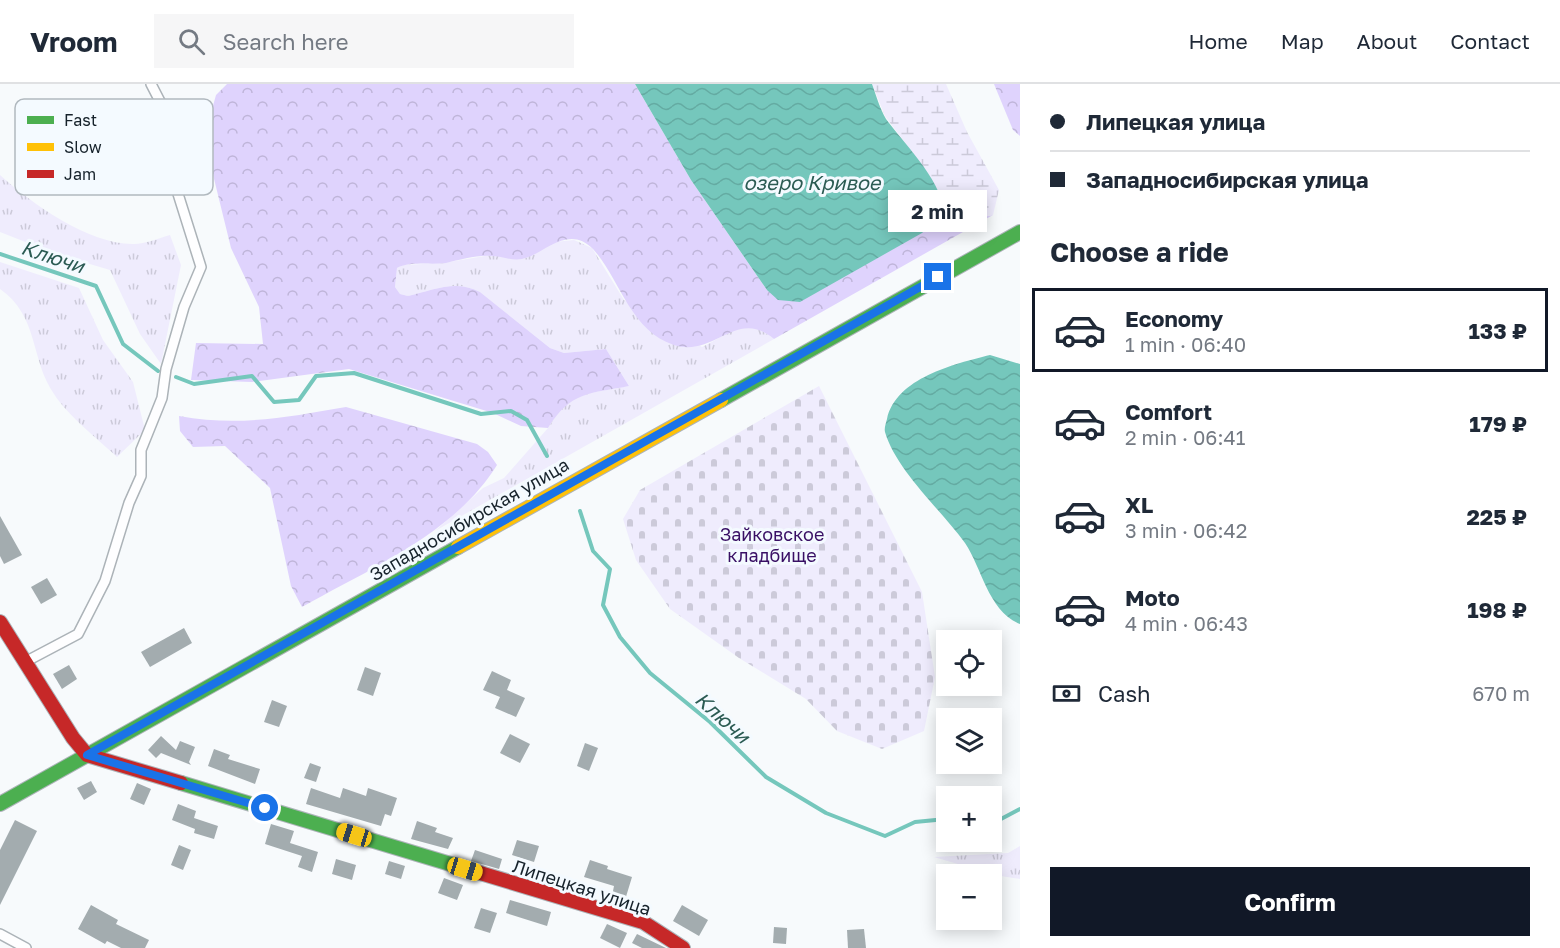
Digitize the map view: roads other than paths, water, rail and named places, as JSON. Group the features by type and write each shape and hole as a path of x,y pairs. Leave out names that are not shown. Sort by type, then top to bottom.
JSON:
{"main road":[{"name":"Западносибирская улица","path":"0,804 1020,231"},
{"path":"0,622 87,755"},
{"name":"Липецкая улица","path":"87,755 643,922 683,948"}],"street":[{"path":"151,84 159,99"},
{"path":"25,662 78,634 105,581 129,503 141,476 141,450 162,398 166,369 184,307 201,267 178,195"},
{"path":"0,934 26,948"}],"water":[{"name":"озеро Кривое","path":"635,84 872,84 886,119 920,162 936,187 941,199 940,217 922,233 800,302 778,300 767,290 691,180"},
{"path":"990,355 1020,364 1020,624 1009,618 993,599 965,543 899,461 885,430 893,405 914,383 944,368"}],"waterway":[{"name":"Ключи","path":"0,254 96,286 123,344 158,371"},
{"name":"Ключи","path":"176,377 194,384 252,376 274,402 299,400 316,376 354,373 481,414 511,411 527,420 547,456"},
{"name":"Ключи","path":"580,511 593,551 610,569 603,605 620,637 650,673 710,722 766,777 826,813 885,836 915,822 936,820"},
{"name":"Ключи","path":"1002,818 1020,809"}],"park label":[{"name":"Зайковское кладбище","path":"772,544"}]}
